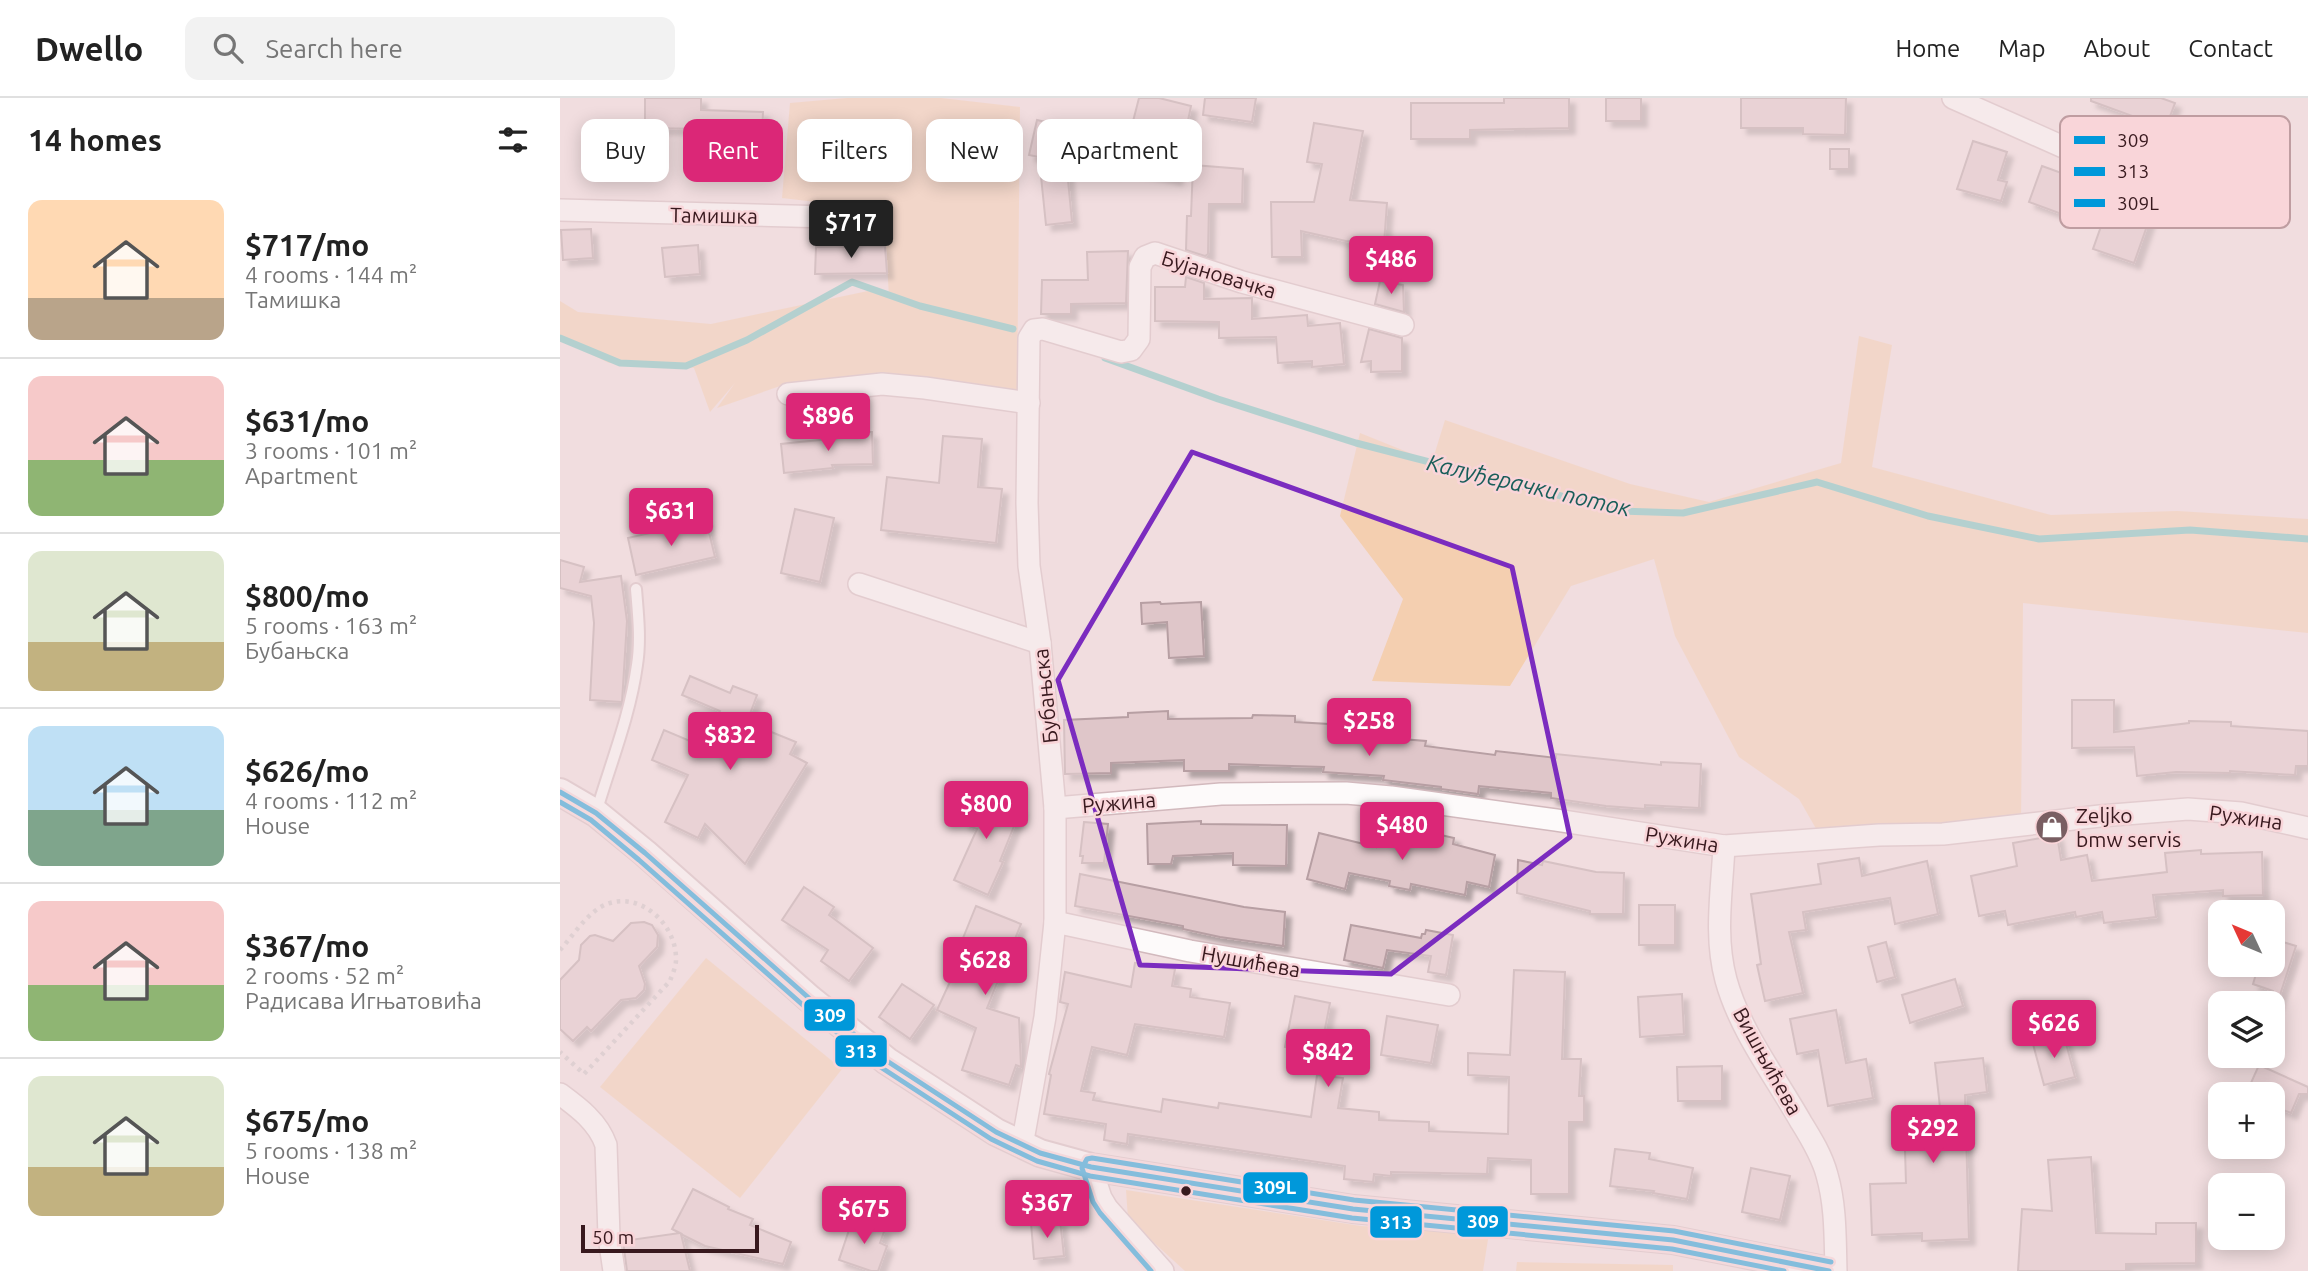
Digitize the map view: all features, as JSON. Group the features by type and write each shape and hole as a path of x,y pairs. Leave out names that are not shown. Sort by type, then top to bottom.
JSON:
{"street":[{"path":"1954,98 2060,146"},
{"name":"Тамишка","path":"560,210 868,218"},
{"name":"Бујановачка","path":"1034,330 1043,328 1121,352 1131,350 1139,339 1140,267 1146,257 1155,253 1242,282 1403,325"},
{"name":"Бубањска","path":"1022,1146 1045,1017 1055,922 1055,808 1040,643 1029,566 1029,338 1034,330"},
{"path":"788,394 882,384 1029,403"},
{"path":"859,584 1040,643"},
{"path":"560,792 596,813 645,853 810,999 868,1045 946,1100 1022,1146 1091,1167 1353,1209 1673,1240 1829,1271"},
{"name":"Ружина","path":"1055,808 1221,794 1346,793 1556,820 1724,846 1879,835 1943,834 2099,816 2188,810 2241,813 2308,828"},
{"name":"Вишњићева","path":"1724,846 1718,932 1727,983 1747,1031 1813,1142 1827,1174 1833,1212 1836,1271"},
{"name":"Нушићева","path":"1055,922 1190,951 1448,995"},
{"path":"560,1094 594,1123 602,1133 606,1145 614,1271"},
{"path":"1091,1167 1107,1208 1163,1271"}],"lane":[{"path":"596,813 629,704 638,664 636,589"}],"path":[{"path":"560,950 595,912 606,905 633,904 653,912 667,926 676,961 670,981 584,1074 560,1052"}],"highlighted area":[{"path":"1192,452 1512,567 1570,837 1391,974 1140,965 1058,680"}],"shaded area":[{"path":"847,98 941,98 1020,107 1020,119 926,119 926,182 1019,182 1017,398 882,377 786,384 717,408 735,383 710,412 694,368 654,362 609,363 560,339 560,301 578,312 711,324 868,291 889,297 884,210 782,198 790,103"},
{"path":"1859,336 1892,345 1872,467 2051,515 2177,511 2308,519 2308,633 2023,603 2021,824 1822,839 1799,799 1739,757 1675,636 1654,559 1571,586 1510,686 1372,681 1403,599 1340,516 1360,433 1432,462 1445,420 1630,484 1709,502 1841,463"},
{"path":"706,958 842,1069 740,1198 600,1087"},
{"path":"1126,1190 1361,1226 1489,1233 1483,1271 1185,1271 1128,1219"},
{"path":"1517,1262 1673,1265 1673,1271 1516,1271"}],"building":[{"path":"645,98 701,98 701,110 763,112 763,119 683,119 683,129 669,128 669,119 645,119"},
{"path":"1139,98 1159,98 1191,106 1188,119 1134,119"},
{"path":"1205,98 1256,98 1252,122 1203,115"},
{"path":"1504,98 1569,98 1569,128 1470,130 1470,139 1411,139 1411,103 1504,103"},
{"path":"1606,98 1641,98 1641,121 1606,121"},
{"path":"1741,98 1846,98 1845,135 1803,134 1803,128 1741,128"},
{"path":"2091,98 2161,98 2175,103 2170,116 2132,116 2091,101"},
{"path":"1037,120 1037,157 1029,155"},
{"path":"1314,123 1363,131 1350,200 1387,203 1384,244 1346,241 1301,231 1302,257 1272,257 1271,202 1314,202 1322,164 1307,162"},
{"path":"1973,141 2007,152 1998,180 2007,182 2001,201 1957,189"},
{"path":"1830,149 1849,149 1849,169 1830,169"},
{"path":"1202,166 1243,169 1242,204 1209,204 1208,254 1205,256 1186,250 1187,216 1191,216 1192,182 1202,182"},
{"path":"2042,166 2060,172 2060,213 2029,202"},
{"path":"1042,182 1068,182 1072,222 1046,225"},
{"path":"2100,228 2146,228 2134,263 2093,249"},
{"path":"591,229 593,258 563,260 561,230"},
{"path":"698,245 700,274 665,277 662,248"},
{"path":"885,246 887,273 815,274 816,247"},
{"path":"1128,251 1126,303 1071,304 1071,314 1041,314 1042,280 1088,280 1087,252"},
{"path":"1186,277 1204,283 1204,299 1252,298 1252,319 1307,315 1308,326 1340,323 1344,364 1312,367 1312,361 1278,363 1276,337 1219,338 1219,322 1155,321 1155,287 1185,287"},
{"path":"1380,281 1403,285 1404,312 1375,304"},
{"path":"1369,329 1402,338 1402,371 1371,372 1371,361 1361,362"},
{"path":"839,432 872,432 873,464 832,465 833,468 784,473 781,444 839,438"},
{"path":"943,436 982,439 978,487 1002,489 996,543 881,530 887,477 939,483"},
{"path":"795,509 834,518 820,582 781,573"},
{"path":"706,520 715,557 636,575 628,538"},
{"path":"560,560 584,567 580,582 621,576 627,621 622,702 590,700 594,623 591,596 560,588"},
{"path":"1201,602 1204,656 1169,658 1167,622 1142,624 1141,603"},
{"path":"690,676 730,693 733,686 757,695 747,722 796,742 790,754 807,763 745,864 705,824 698,838 665,822 688,775 652,760 664,730 704,747 720,711 682,695"},
{"path":"2072,700 2114,700 2114,732 2189,721 2231,722 2231,726 2308,731 2308,766 2296,766 2295,775 2230,771 2137,776 2134,747 2072,748"},
{"path":"1168,711 1168,719 1295,716 1295,722 1364,726 1363,736 1426,741 1425,746 1495,755 1496,751 1661,765 1661,762 1701,764 1699,808 1645,805 1645,809 1606,806 1551,798 1551,793 1479,786 1478,794 1383,780 1384,776 1323,772 1324,767 1229,764 1229,771 1184,771 1184,760 1111,763 1111,773 1065,774 1064,720 1128,717 1128,713"},
{"path":"976,791 1021,809 1000,861 1003,862 988,895 954,880 977,829 963,824"},
{"path":"1201,821 1201,824 1287,825 1286,866 1233,865 1233,853 1173,856 1171,864 1148,864 1147,824"},
{"path":"1084,822 1108,824 1104,863 1082,863 1083,856 1080,856"},
{"path":"1380,827 1454,838 1453,844 1495,855 1489,887 1467,882 1465,895 1411,884 1410,890 1389,886 1390,881 1349,873 1345,889 1307,879 1319,833 1376,847"},
{"path":"2057,835 2061,860 2087,855 2092,881 2167,872 2165,853 2201,850 2201,854 2262,852 2263,895 2223,896 2223,890 2153,895 2156,917 2104,923 2102,912 2076,917 2075,912 2008,925 2005,911 1979,916 1971,876 2017,866 2013,843"},
{"path":"1859,858 1862,876 1927,861 1938,914 1895,924 1890,898 1803,912 1806,930 1789,932 1803,993 1765,1001 1757,965 1761,964 1751,894 1821,884 1818,864"},
{"path":"1518,860 1542,865 1543,861 1596,872 1624,873 1623,914 1590,914 1590,911 1517,893"},
{"path":"1080,874 1244,907 1285,912 1283,946 1220,937 1183,929 1183,926 1075,906"},
{"path":"804,887 834,907 829,915 873,948 849,981 821,961 828,950 782,920"},
{"path":"1639,905 1675,905 1675,945 1639,945"},
{"path":"976,906 1021,924 987,1008 1019,1018 1021,1067 1016,1065 1009,1085 962,1070 976,1028 937,1010 960,960 955,958"},
{"path":"644,922 652,925 658,935 657,947 639,966 645,984 644,990 636,998 621,1000 591,1031 587,1027 573,1041 560,1029 560,980 579,960 581,945 590,936 613,941 631,923"},
{"path":"1351,925 1421,938 1426,930 1453,935 1446,975 1428,972 1431,956 1387,950 1383,968 1344,960"},
{"path":"1886,942 1895,977 1877,982 1868,947"},
{"path":"2286,943 2296,946 2281,991 2253,984 2255,977 2285,977"},
{"path":"1135,963 1175,969 1172,986 1191,989 1190,997 1230,1003 1224,1037 1135,1024 1127,1055 1092,1047 1081,1091 1095,1093 1093,1100 1161,1112 1163,1099 1218,1108 1219,1103 1311,1117 1317,1075 1343,1078 1338,1108 1379,1112 1379,1120 1429,1122 1429,1131 1508,1134 1509,1077 1468,1075 1468,1053 1510,1055 1514,970 1565,972 1562,1059 1581,1059 1579,1096 1584,1096 1584,1122 1569,1122 1569,1194 1531,1194 1531,1160 1488,1158 1487,1174 1391,1172 1391,1176 1374,1174 1373,1182 1344,1179 1345,1166 1128,1134 1127,1144 1104,1140 1106,1124 1044,1114 1051,1075 1049,1074 1068,1004 1060,1002 1065,972 1131,987"},
{"path":"1955,979 1963,1006 1910,1023 1902,995"},
{"path":"902,984 934,1005 910,1039 879,1017"},
{"path":"1682,994 1684,1034 1640,1037 1638,997"},
{"path":"1295,996 1330,1003 1320,1054 1285,1047"},
{"path":"1836,1010 1846,1063 1866,1059 1873,1098 1828,1106 1818,1050 1797,1054 1790,1019"},
{"path":"1387,1016 1438,1025 1431,1063 1381,1055"},
{"path":"2064,1036 2075,1077 2044,1085 2033,1044"},
{"path":"1983,1058 1987,1092 1965,1095 1969,1239 1922,1241 1922,1233 1872,1235 1870,1184 1906,1183 1904,1117 1941,1116 1935,1063"},
{"path":"1722,1066 1722,1101 1678,1101 1677,1067"},
{"path":"2258,1068 2266,1068 2308,1087 2308,1094 2299,1094 2291,1113 2285,1111 2285,1082 2251,1082"},
{"path":"1615,1149 1650,1153 1649,1159 1693,1168 1687,1199 1653,1193 1654,1191 1610,1186"},
{"path":"2091,1157 2096,1233 2156,1234 2156,1223 2196,1223 2196,1263 2126,1264 2126,1271 2018,1271 2022,1209 2052,1211 2048,1160"},
{"path":"1751,1168 1790,1176 1780,1220 1742,1212"},
{"path":"693,1189 729,1207 728,1209 753,1219 750,1225 791,1242 783,1264 705,1246 681,1234 690,1271 627,1271 623,1241 680,1233 672,1229"},
{"path":"853,1218 885,1229 880,1243 887,1246 878,1271 839,1260"},
{"path":"1060,1220 1064,1256 1034,1259 1031,1223"}],"waterway":[{"name":"Калуђерачки поток","path":"560,338 620,363 686,366 747,340 852,282 920,306 1013,329"},
{"name":"Калуђерачки поток","path":"1105,358 1218,399 1356,443 1619,511 1683,513 1817,482 1928,516 2039,539 2190,530 2308,539"}],"transit line":[{"name":"309","path":"560,792 596,813 645,853 810,999 887,1061 996,1132 1040,1153 1091,1167 1353,1209 1673,1240 1829,1271"},
{"name":"313","path":"560,802 591,820 804,1006 882,1068 991,1139 1037,1161 1090,1176 1352,1218 1672,1249 1784,1271"},
{"name":"309L","path":"1151,1271 1093,1202 1082,1168 1087,1159 1354,1200 1674,1231 1831,1262"}],"place":[{"name":"Zeljko bmw servis","path":"2052,827"}]}
